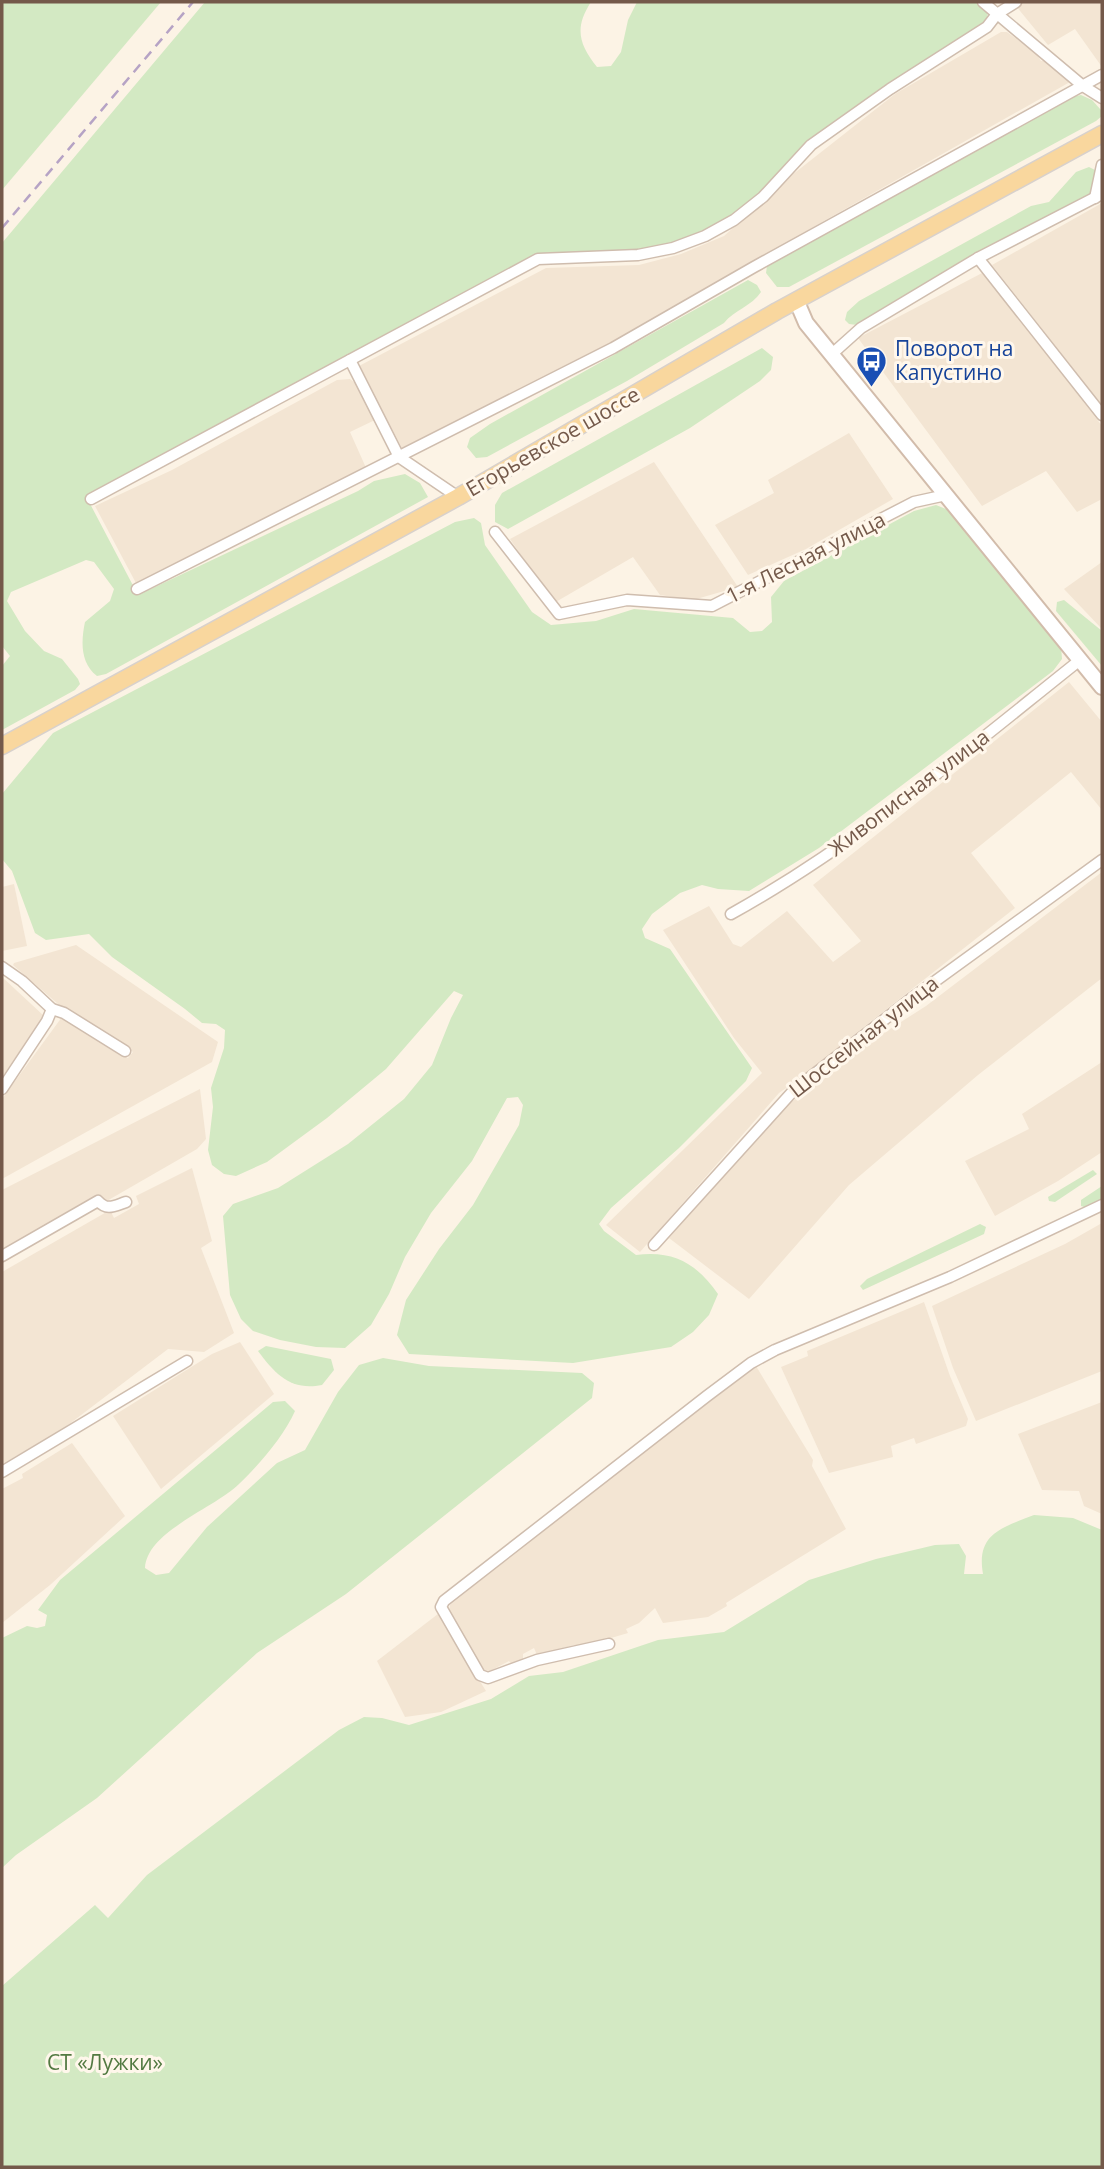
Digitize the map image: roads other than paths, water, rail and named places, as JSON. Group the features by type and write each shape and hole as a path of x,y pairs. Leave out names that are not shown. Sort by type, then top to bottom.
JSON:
{"main road":[{"name":"Егорьевское шоссе","path":"2,746 458,497 797,302 1102,134"},
{"path":"797,302 806,323 1102,687"}],"street":[{"path":"983,2 1083,86 1102,98"},
{"path":"92,499 538,259 638,255 673,248 705,236 734,220 763,197 811,145 890,89 987,27 997,14 1016,2"},
{"path":"137,589 613,348 1102,75"},
{"path":"832,354 861,328 978,258 1099,196 1102,165"},
{"path":"978,258 1102,415"},
{"path":"350,359 399,457 458,497"},
{"name":"1-я Лесная улица","path":"495,532 559,614 627,600 712,606 914,502 946,495"},
{"name":"Живописная улица","path":"731,914 786,884 884,815 1080,660"},
{"name":"Шоссейная улица","path":"654,1245 794,1090 923,990 1102,860"},
{"path":"2,967 22,981 52,1009 64,1013 125,1051"},
{"path":"2,1089 41,1032 52,1009"},
{"path":"2,1256 98,1201 110,1208 126,1202"},
{"path":"609,1644 537,1660 488,1678 480,1675 441,1607 444,1601 621,1461 751,1363 775,1350 950,1277 1102,1205"},
{"path":"2,1472 187,1361"}],"railway":[{"path":"2,228 193,2"}],"place":[{"name":"Поворот на Капустино","path":"872,388"}],"park label":[{"name":"СТ «Лужки»","path":"105,2063"}]}
